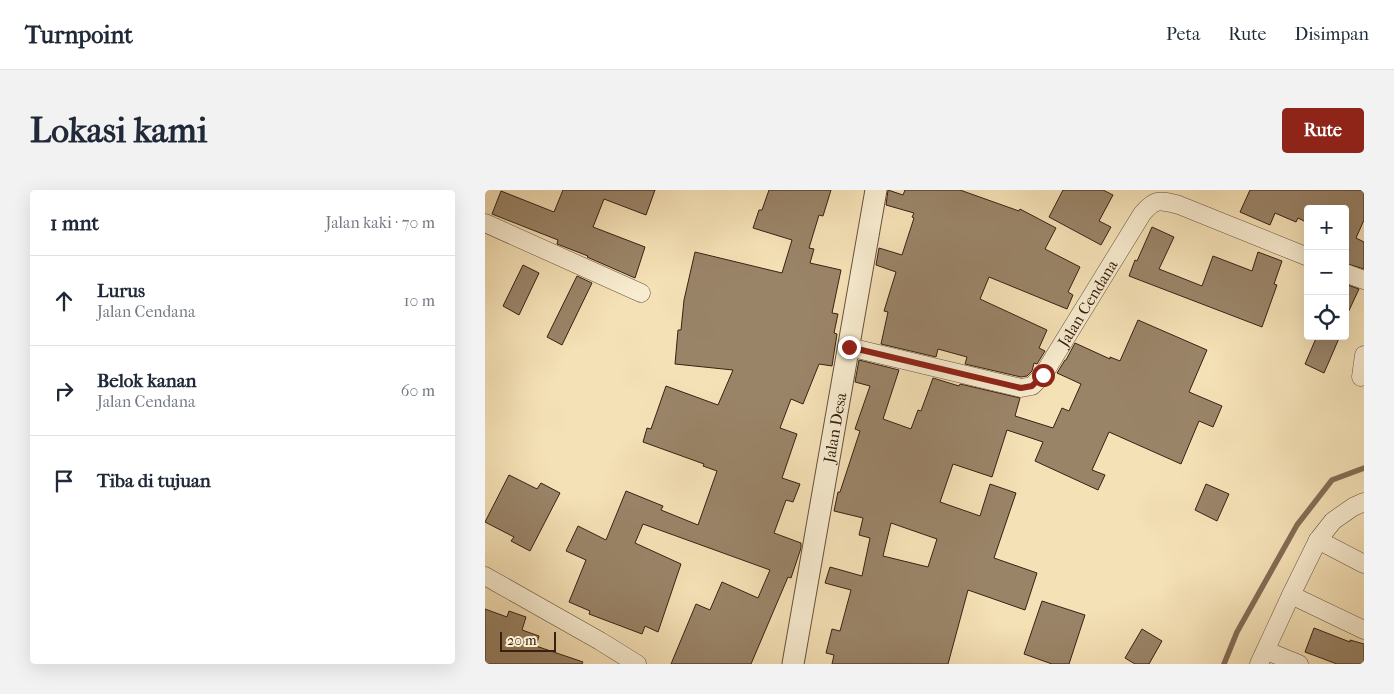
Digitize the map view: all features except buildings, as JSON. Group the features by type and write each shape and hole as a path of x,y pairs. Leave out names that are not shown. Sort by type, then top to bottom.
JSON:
{"street":[{"name":"Jalan Desa","path":"793,664 876,190"},
{"name":"Jalan Cendana","path":"849,347 1021,388 1032,386 1043,375 1142,214 1150,204 1156,201 1165,201 1179,205 1304,255"},
{"path":"485,224 641,293"},
{"path":"1349,274 1364,280"},
{"path":"1361,377 1364,355"},
{"path":"1299,664 1263,657 1318,540 1333,521 1364,502"},
{"path":"1318,540 1364,564"},
{"path":"485,576 637,664"},
{"path":"1291,595 1364,630"}],"waterway":[{"path":"1224,664 1237,632 1297,525 1332,480 1364,468"}],"route":[{"path":"849,347 1021,388 1032,386 1043,375"}]}
